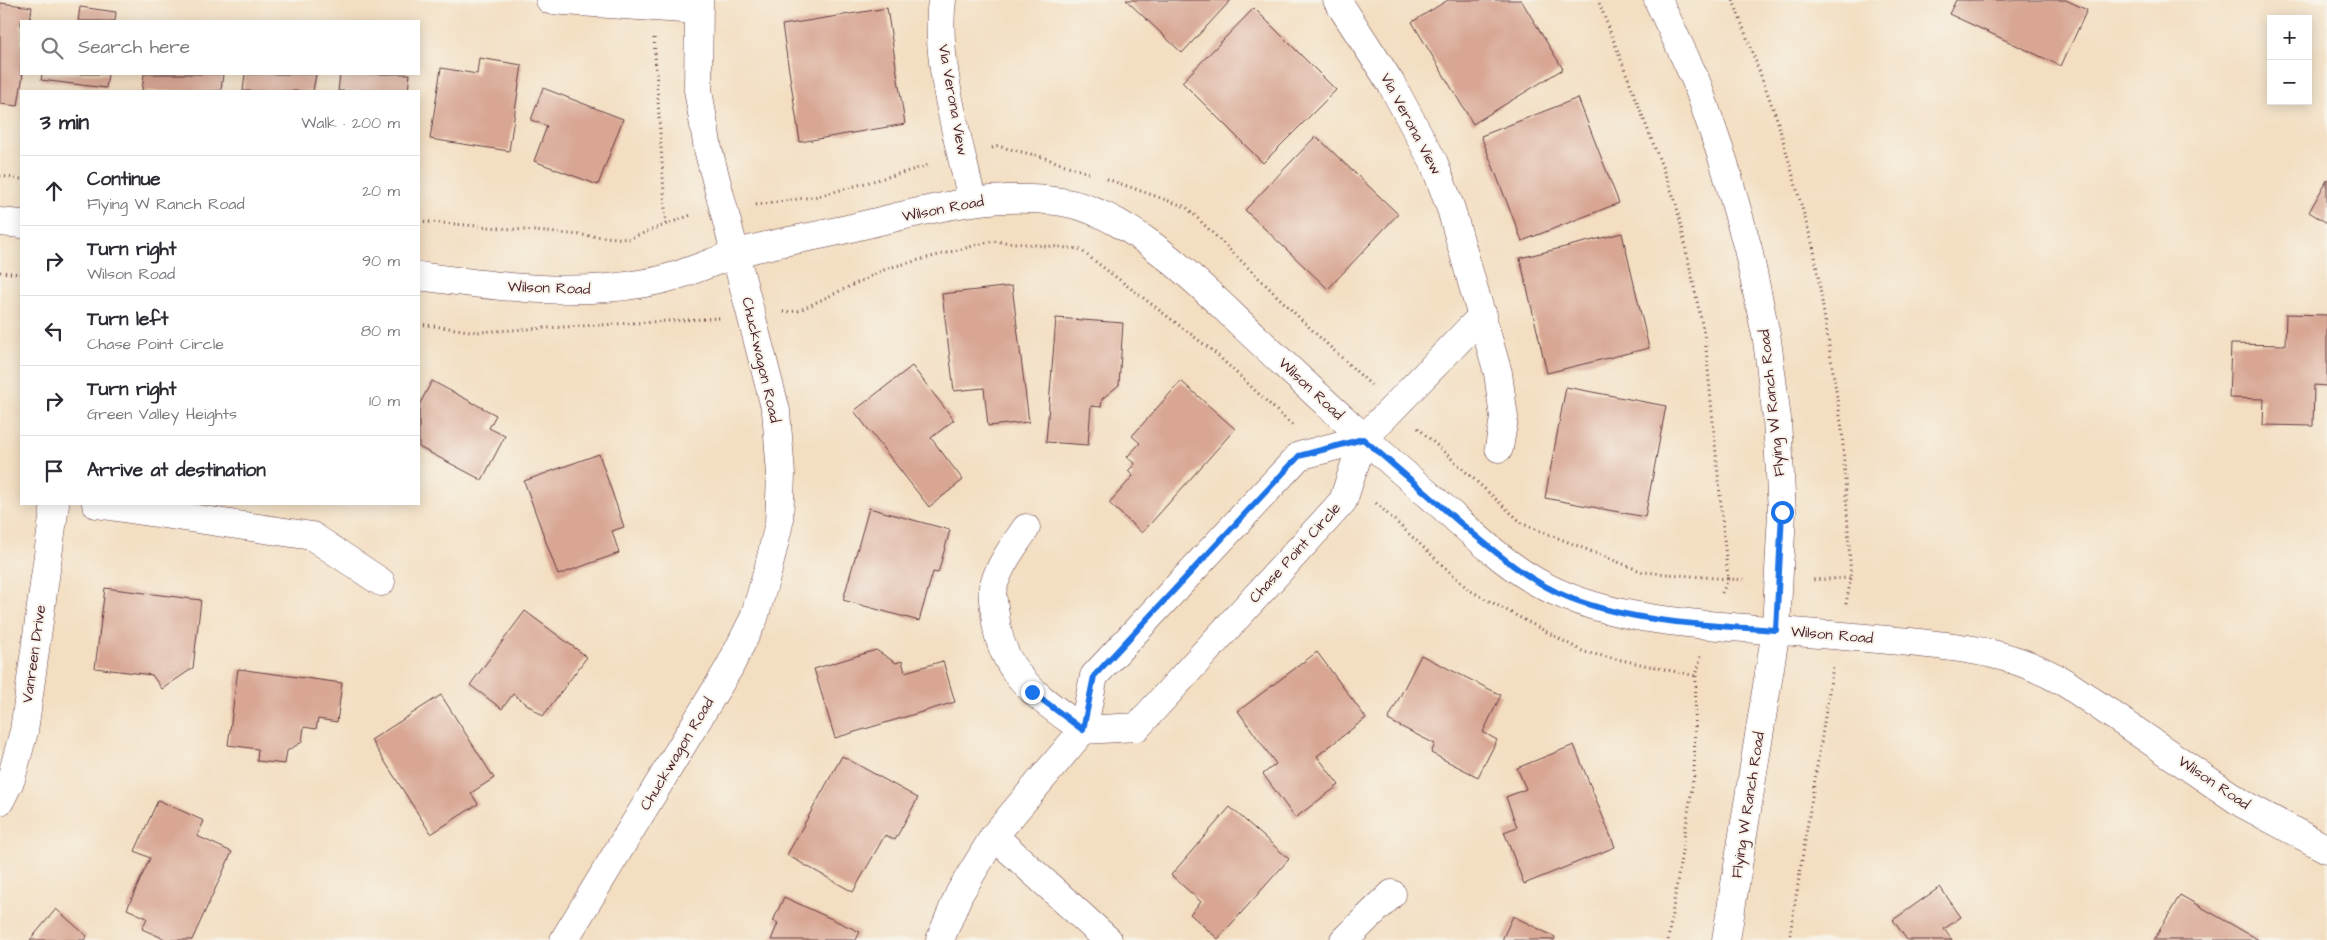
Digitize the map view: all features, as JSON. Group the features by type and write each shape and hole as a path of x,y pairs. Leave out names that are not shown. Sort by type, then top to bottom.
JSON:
{"street":[{"path":"550,0 652,7 698,5"},
{"name":"Via Verona View","path":"942,0 940,16 944,67 972,200"},
{"name":"Via Verona View","path":"1337,0 1392,85 1434,163 1451,209 1483,315 1498,374 1504,418 1500,448"},
{"name":"Flying W Ranch Road","path":"1658,0 1696,81 1724,163 1748,249 1767,340 1777,419 1782,512 1776,630 1726,940"},
{"name":"Chuckwagon Road","path":"564,940 729,668 754,618 779,524 781,474 776,411 708,149 698,90 698,5"},
{"name":"Wilson Road","path":"420,276 497,286 593,290 643,284 683,275 735,254 972,200 1022,197 1069,203 1111,219 1149,244 1188,275 1363,439 1500,556 1534,581 1570,598 1610,610 1676,623 1839,635 1979,649 2042,669 2243,804 2327,849"},
{"path":"0,222 20,224"},
{"path":"940,940 959,894 994,836 1083,730 1094,676 1299,456 1363,439 1483,315"},
{"name":"Chase Point Circle","path":"1083,730 1137,727 1342,502 1363,439"},
{"name":"Vanreen Drive","path":"0,801 11,779 24,732 55,505"},
{"path":"103,505 312,536 381,582"},
{"path":"1026,528 1003,561 992,589 996,623 1007,660 1032,692 1083,730"},
{"path":"994,836 1108,940"},
{"path":"1344,940 1392,894"}],"path":[{"path":"1103,178 1186,207 1312,330 1523,524 1643,572 1728,579 1705,338 1676,203 1598,0"},
{"path":"652,7 666,224"},
{"path":"420,221 628,240 686,216 820,196 998,146 1039,156 1094,175"},
{"path":"0,176 20,179"},
{"path":"420,324 477,332 684,322 798,310 888,268 993,241 1079,249 1213,351 1320,451"},
{"path":"0,272 20,274"},
{"path":"1350,479 1469,590 1584,652 1696,676"},
{"path":"1789,940 1825,705 1851,578"}],"building":[{"path":"1126,0 1231,0 1182,53"},
{"path":"1448,0 1521,0 1563,69 1473,124 1412,22"},
{"path":"1956,0 2066,0 2087,10 2061,66 1949,14"},
{"path":"0,3 32,7 30,20 20,20 20,75 23,75 18,106 0,104"},
{"path":"80,7 116,12 115,20 78,20"},
{"path":"887,8 905,124 800,142 782,25"},
{"path":"1254,8 1336,90 1263,163 1182,82"},
{"path":"479,58 522,65 509,151 430,139 441,68 477,74"},
{"path":"42,75 108,75 106,88 41,80"},
{"path":"144,75 223,75 221,90 142,90"},
{"path":"245,75 316,75 313,90 243,90"},
{"path":"340,75 410,75 408,90 338,90"},
{"path":"543,88 623,119 598,185 534,161 547,126 531,120"},
{"path":"1578,98 1619,203 1522,241 1481,136"},
{"path":"1316,136 1398,214 1328,289 1245,210"},
{"path":"2327,180 2327,223 2309,212"},
{"path":"1622,233 1649,348 1547,373 1520,258"},
{"path":"1012,286 1029,422 988,426 984,388 954,391 942,294"},
{"path":"2286,314 2327,315 2327,386 2314,385 2313,426 2263,425 2264,399 2229,398 2231,344 2285,345"},
{"path":"1056,318 1123,323 1119,385 1102,399 1101,407 1091,406 1088,445 1046,442"},
{"path":"912,366 954,420 931,438 963,480 929,507 854,411"},
{"path":"432,381 496,415 489,428 505,436 482,480 420,448 420,403"},
{"path":"1181,381 1235,429 1142,533 1109,503 1133,476 1128,471 1135,464 1127,457 1140,443 1132,436"},
{"path":"1566,387 1666,406 1645,517 1545,498"},
{"path":"599,454 624,527 612,531 619,553 558,575 524,481"},
{"path":"869,508 950,530 938,573 933,572 919,621 843,600"},
{"path":"105,588 201,600 193,668 162,689 152,675 95,668"},
{"path":"525,611 587,657 543,716 513,694 502,709 470,685"},
{"path":"876,650 896,663 902,661 905,672 943,661 955,702 835,738 814,669"},
{"path":"1317,652 1366,718 1317,756 1339,785 1295,818 1263,774 1276,764 1238,711"},
{"path":"1421,655 1501,695 1483,732 1497,740 1478,777 1431,753 1435,744 1388,720"},
{"path":"238,669 342,683 337,722 318,719 316,729 304,727 302,742 287,751 285,764 257,761 258,749 228,745"},
{"path":"441,695 494,778 471,793 478,804 431,834 371,740"},
{"path":"1574,745 1615,847 1524,884 1504,832 1517,827 1506,797 1526,789 1517,768"},
{"path":"842,756 918,798 895,840 885,835 853,892 787,855"},
{"path":"158,800 204,821 197,836 232,852 192,940 167,940 142,929 147,918 127,909 150,858 135,851"},
{"path":"1230,807 1289,859 1218,939 1190,914 1201,902 1171,875"},
{"path":"1940,887 1961,917 1944,929 1952,940 1907,940 1893,920"},
{"path":"2180,895 2259,940 2154,940"},
{"path":"784,897 860,932 856,940 771,940 778,923 773,921"},
{"path":"56,909 87,936 84,940 30,940"},
{"path":"1513,916 1555,937 1554,940 1502,940"}],"route":[{"path":"1032,692 1083,730 1094,676 1299,456 1363,439 1500,556 1534,581 1570,598 1610,610 1676,623 1776,630 1780,581 1782,512"}]}
